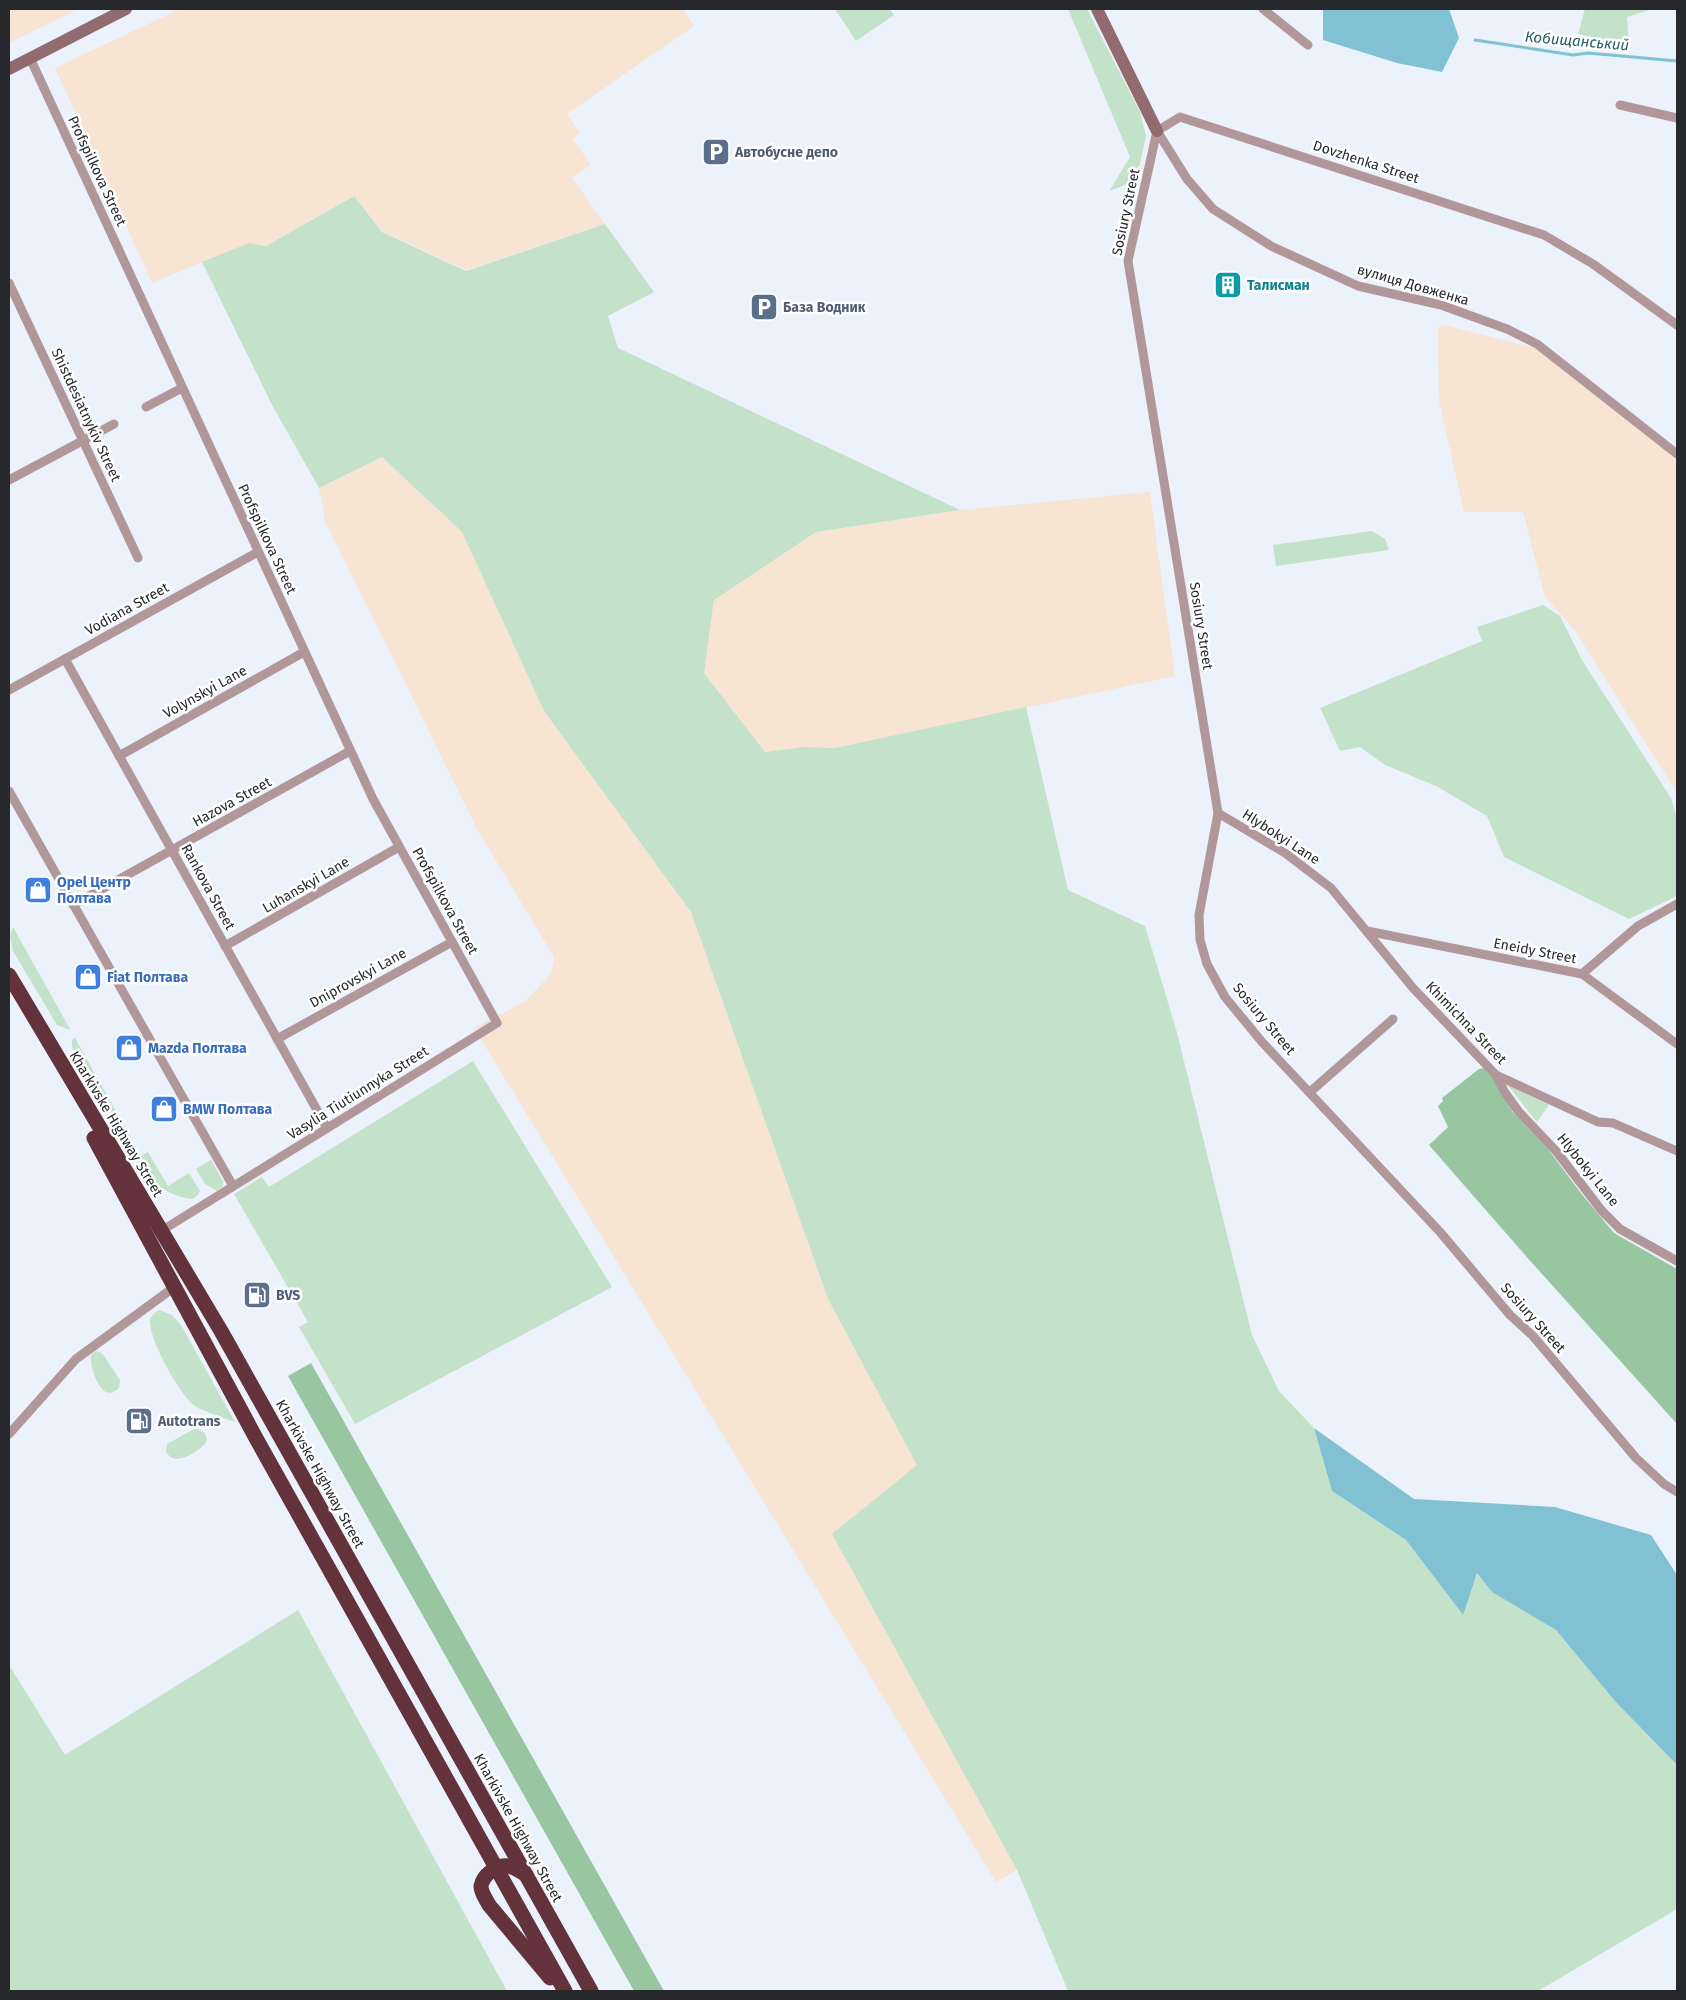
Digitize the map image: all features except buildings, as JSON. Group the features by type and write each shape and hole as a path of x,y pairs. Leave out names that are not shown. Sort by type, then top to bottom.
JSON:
{"highway":[{"name":"Kharkivske Highway Street","path":"10,977 221,1332 591,1991"},
{"name":"Kharkivske Highway Street","path":"10,977 173,1288 565,1991"},
{"path":"147,1239 161,1231"},
{"path":"526,1875 509,1866 496,1868 484,1879 481,1887 483,1895 560,1991"}],"street":[{"path":"9,69 126,9"},
{"path":"1096,9 1157,131"},
{"path":"1263,9 1308,45"},
{"name":"Profspilkova Street","path":"30,58 372,799 497,1023"},
{"path":"1620,105 1677,118"},
{"name":"Dovzhenka Street","path":"1157,131 1180,118 1544,235 1594,264 1677,325"},
{"name":"вулиця Довженка","path":"1157,131 1187,179 1213,209 1271,246 1358,286 1441,305 1507,329 1538,344 1677,454"},
{"name":"Sosiury Street","path":"1157,131 1128,261 1218,813 1199,915 1200,940 1207,964 1225,998 1262,1042 1440,1232 1510,1315 1533,1336 1636,1458 1664,1484 1677,1492"},
{"name":"Shistdesiatnykiv Street","path":"9,283 138,558"},
{"path":"146,407 182,388"},
{"path":"9,480 114,424"},
{"name":"Vodiana Street","path":"9,690 258,552"},
{"name":"Volynskyi Lane","path":"119,756 304,652"},
{"name":"Rankova Street","path":"65,659 327,1128"},
{"name":"Hazova Street","path":"74,905 350,751"},
{"path":"9,791 234,1186"},
{"name":"Hlybokyi Lane","path":"1218,813 1285,853 1331,888 1367,931"},
{"name":"Luhanskyi Lane","path":"225,946 399,847"},
{"path":"1582,974 1638,926 1677,904"},
{"name":"Eneidy Street","path":"1367,931 1582,974 1677,1044"},
{"name":"Khimichna Street","path":"1367,931 1413,988 1496,1075 1598,1122 1613,1123 1677,1151"},
{"name":"Dniprovskyi Lane","path":"277,1039 452,942"},
{"path":"1310,1092 1393,1019"},
{"name":"Vasylia Tiutiunnyka Street","path":"161,1231 497,1023"},
{"name":"Hlybokyi Lane","path":"1496,1075 1504,1091 1519,1112 1556,1151 1602,1211 1620,1229 1677,1261"},
{"path":"9,1434 76,1359 173,1288"}],"shaded area":[{"path":"9,9 78,9 9,43"},
{"path":"180,9 683,9 694,26 567,114 580,133 573,139 591,165 572,178 605,224 466,270 382,231 353,196 266,246 249,243 152,283 55,68"},
{"path":"1444,325 1535,348 1677,460 1677,793 1574,629 1545,597 1523,512 1464,512 1439,401 1438,328"},
{"path":"382,457 462,532 544,711 691,912 828,1299 918,1465 832,1534 1017,1870 996,1882 474,1028 524,1002 551,974 554,957 478,831 325,521 319,488"},
{"path":"1150,492 1175,676 835,748 804,747 765,752 704,673 714,600 816,532 960,510"}],"green space":[{"path":"835,9 890,9 894,15 856,41"},
{"path":"1068,9 1087,9 1140,112 1146,136 1136,181 1112,190 1110,190 1130,157"},
{"path":"1585,9 1652,9 1627,17 1629,45 1578,34"},
{"path":"354,196 382,232 466,271 605,224 654,292 608,316 618,348 960,510 816,532 714,600 704,673 765,752 804,747 835,748 1026,707 1068,890 1145,926 1176,1029 1252,1335 1279,1391 1314,1428 1332,1491 1406,1540 1462,1614 1477,1573 1492,1592 1556,1630 1615,1700 1677,1765 1677,1909 1538,1991 1068,1991 1017,1870 832,1534 917,1465 828,1299 691,912 544,711 462,532 382,457 319,488 272,405 202,262 249,243 266,246"},
{"path":"1372,531 1385,539 1389,550 1276,566 1273,545"},
{"path":"1543,605 1560,616 1582,660 1671,798 1677,817 1677,896 1629,919 1504,857 1487,816 1436,786 1385,765 1360,747 1340,751 1320,708 1482,641 1477,627"},
{"path":"13,927 70,1030 57,1025 13,951 10,936"},
{"path":"75,1038 141,1156 148,1152 168,1186 189,1173 200,1191 193,1199 177,1196 163,1189 140,1167 72,1047 72,1040"},
{"path":"473,1061 612,1287 355,1424 299,1327 308,1322 234,1194 262,1177 269,1187"},
{"path":"1484,1068 1496,1080 1513,1112 1548,1149 1614,1233 1677,1269 1677,1424 1429,1145 1448,1127 1438,1106 1443,1101 1442,1098 1479,1069"},
{"path":"1506,1083 1549,1105 1537,1122"},
{"path":"211,1160 223,1181 223,1186 217,1191 205,1184 196,1169"},
{"path":"159,1310 172,1315 181,1325 235,1422 195,1406 181,1390 166,1367 151,1331 151,1318"},
{"path":"96,1351 102,1353 120,1380 119,1388 112,1392 109,1393 101,1388 95,1377 91,1355"},
{"path":"311,1363 664,1991 634,1991 288,1376"},
{"path":"196,1428 205,1433 207,1440 205,1444 191,1455 179,1459 169,1456 166,1451 167,1444"},
{"path":"298,1610 507,1991 9,1991 9,1665 65,1755"}],"water":[{"path":"1323,9 1449,9 1459,38 1442,72 1397,63 1323,40"},
{"path":"1314,1428 1414,1499 1555,1507 1651,1535 1677,1575 1677,1765 1615,1701 1556,1630 1492,1592 1477,1573 1463,1615 1406,1540 1332,1491"}],"waterway":[{"name":"Кобищанський","path":"1475,40 1573,55 1588,53 1677,61"}],"place":[{"name":"Автобусне депо","path":"716,152"},
{"name":"Талисман","path":"1228,285"},
{"name":"База Водник","path":"764,307"},
{"name":"Opel Центр Полтава","path":"38,890"},
{"name":"Fiat Полтава","path":"88,977"},
{"name":"Mazda Полтава","path":"129,1048"},
{"name":"BMW Полтава","path":"164,1109"},
{"name":"BVS","path":"257,1295"},
{"name":"Autotrans","path":"139,1421"}]}
